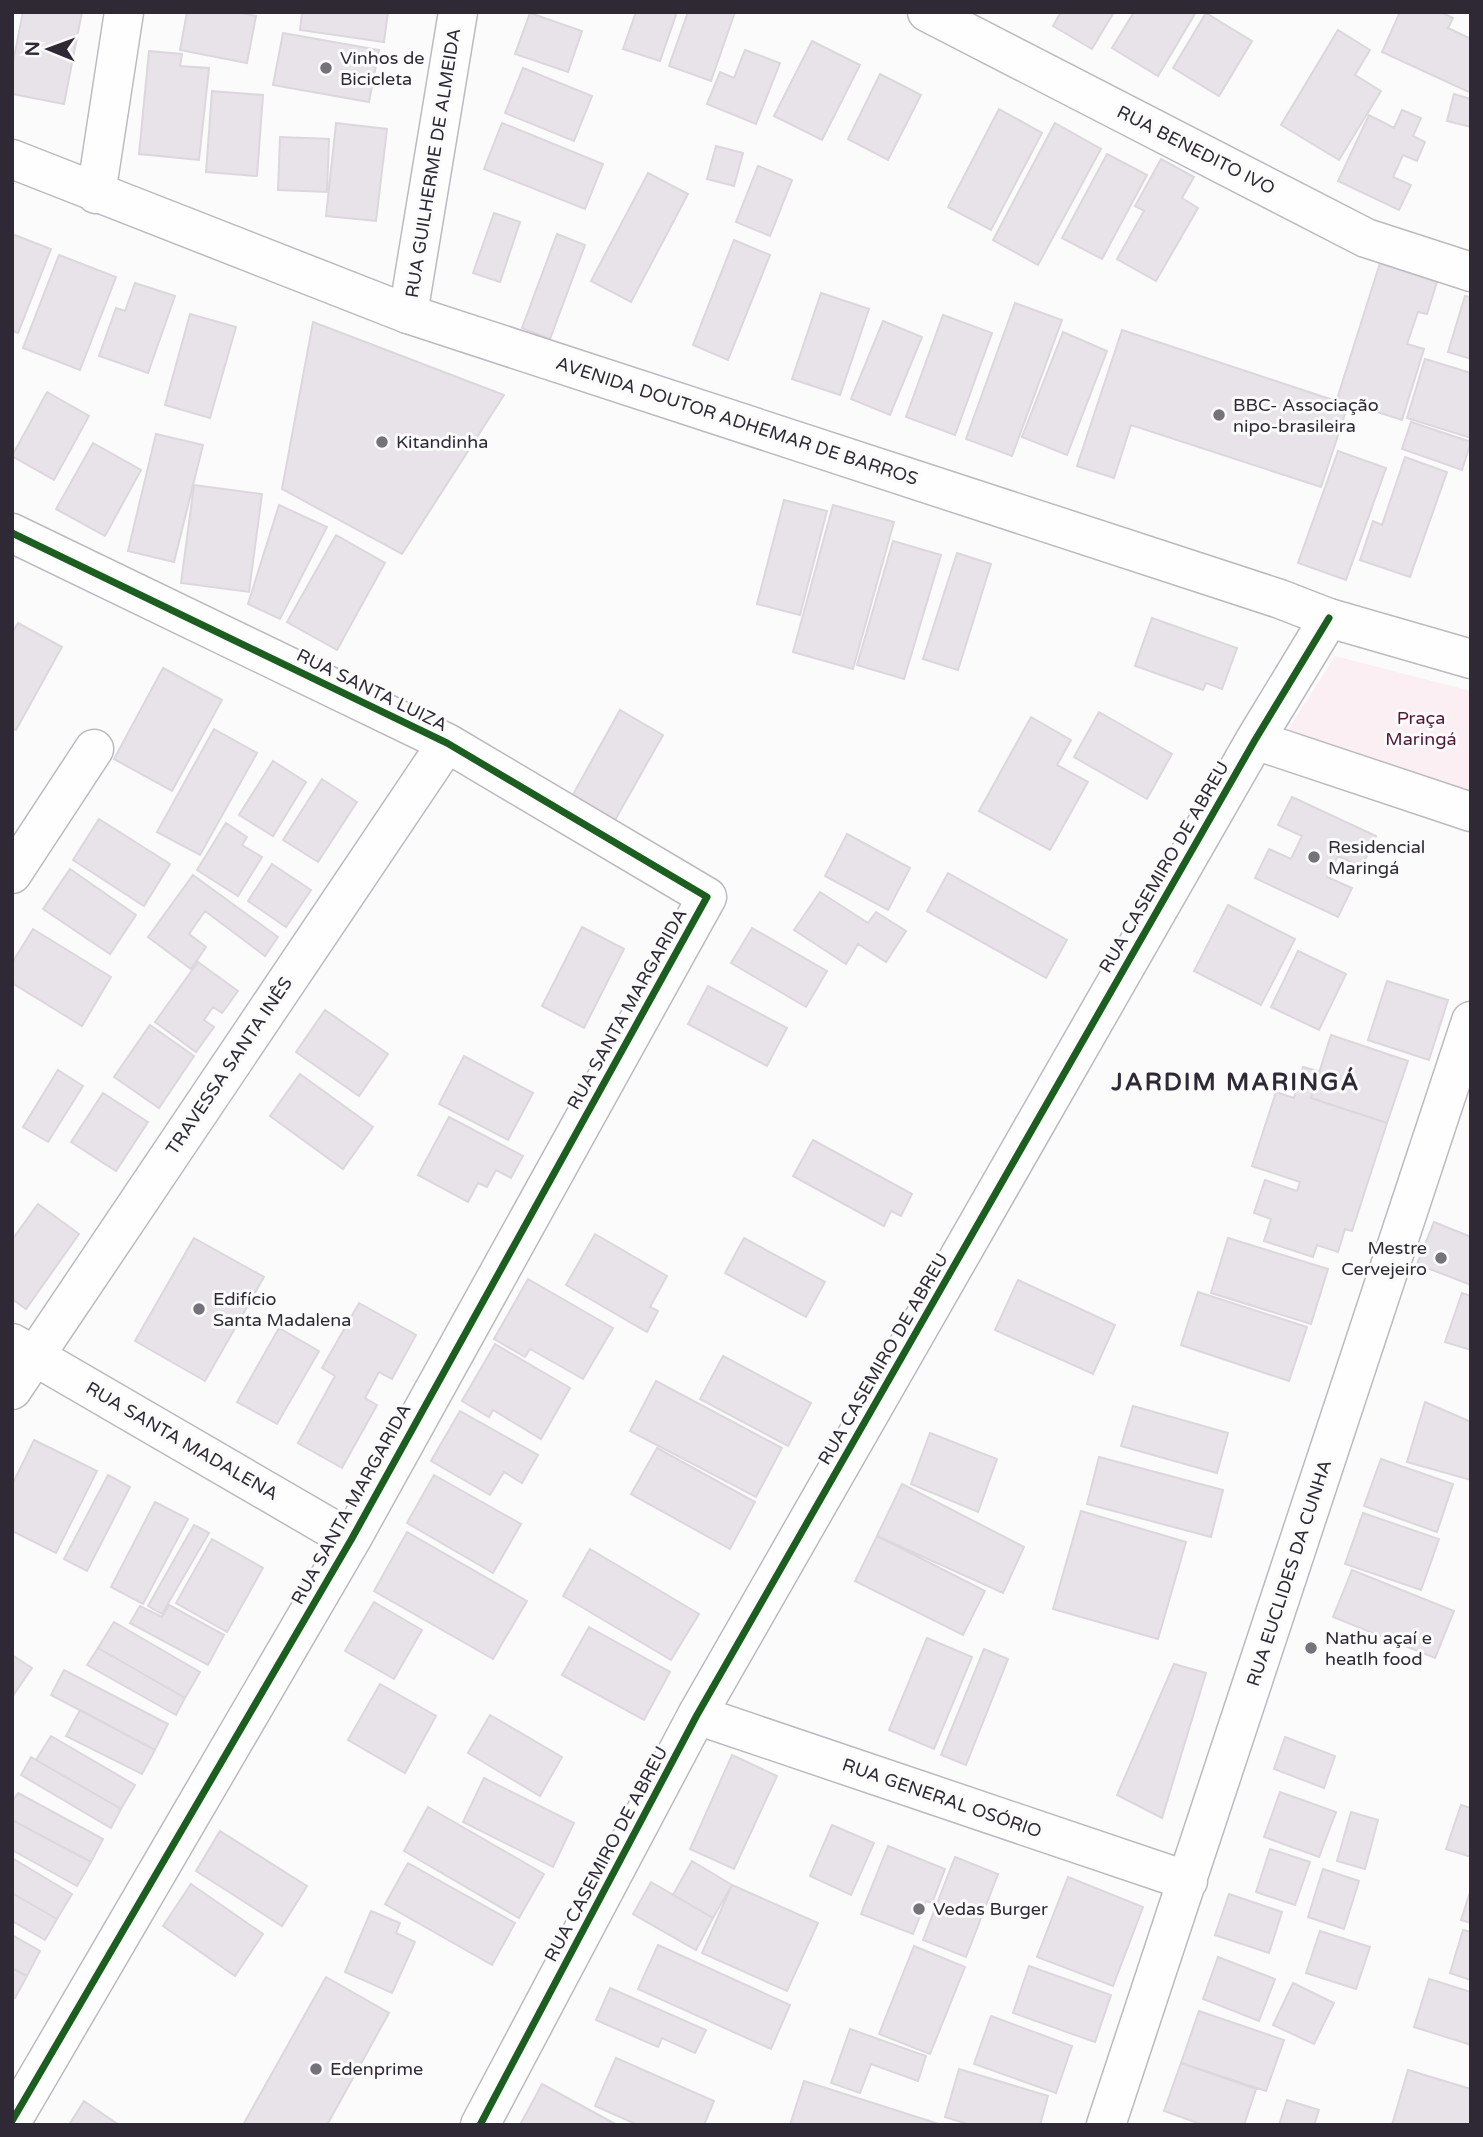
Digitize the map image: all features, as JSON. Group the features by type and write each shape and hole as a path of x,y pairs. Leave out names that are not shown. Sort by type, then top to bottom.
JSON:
{"street":[{"path":"96,194 124,12"},
{"name":"RUA GUILHERME DE ALMEIDA","path":"408,314 458,12"},
{"name":"RUA BENEDITO IVO","path":"927,12 1366,238 1471,272"},
{"name":"AVENIDA DOUTOR ADHEMAR DE BARROS","path":"12,159 408,314 1241,586 1329,618 1471,659"},
{"name":"RUA SANTA LUIZA","path":"12,533 447,743 707,897"},
{"name":"RUA CASEMIRO DE ABREU","path":"481,2125 697,1715 1255,740 1329,618"},
{"path":"1255,740 1471,812"},
{"name":"TRAVESSA SANTA INÊS","path":"12,1390 23,1349 447,743"},
{"path":"12,874 94,749"},
{"name":"RUA SANTA MARGARIDA","path":"12,2122 351,1540 707,897"},
{"name":"RUA EUCLIDES DA CUNHA","path":"1106,2125 1471,1021"},
{"name":"RUA SANTA MADALENA","path":"23,1349 351,1540"},
{"name":"RUA GENERAL OSÓRIO","path":"697,1715 1188,1881"}],"green space":[{"name":"Praça Maringá","path":"1335,656 1471,691 1471,797 1286,733"}],"building":[{"path":"23,12 82,12 64,104 12,94 12,67"},
{"path":"187,12 236,12 256,16 247,63 180,50"},
{"path":"302,12 388,12 384,42 300,30"},
{"path":"636,12 677,12 660,61 623,49"},
{"path":"688,12 735,12 711,81 669,66"},
{"path":"1061,12 1114,12 1092,49 1053,26"},
{"path":"1134,12 1196,12 1158,76 1112,48"},
{"path":"1400,12 1441,12 1453,18 1448,28 1471,39 1471,93 1382,52"},
{"path":"530,13 582,31 568,72 515,54"},
{"path":"1206,13 1252,41 1219,96 1173,68"},
{"path":"1338,30 1370,50 1355,75 1381,91 1339,160 1281,125"},
{"name":"Vinhos de Bicicleta","path":"283,33 379,50 369,102 273,85"},
{"path":"812,41 860,65 822,140 774,116"},
{"path":"745,50 780,63 756,124 707,104 720,72 734,78"},
{"path":"149,51 182,54 180,66 209,68 199,160 139,154"},
{"path":"523,68 592,96 574,141 505,113"},
{"path":"880,74 921,95 888,160 848,139"},
{"path":"212,91 263,95 257,176 206,172"},
{"path":"1454,94 1471,99 1471,127 1447,121"},
{"path":"999,109 1042,133 991,230 948,207"},
{"path":"1402,110 1421,118 1413,136 1425,142 1417,161 1403,155 1393,177 1411,185 1399,210 1338,181 1369,115 1394,128"},
{"path":"336,123 387,129 376,221 326,216"},
{"path":"502,123 603,164 585,209 484,169"},
{"path":"1055,123 1101,149 1038,265 993,240"},
{"path":"280,137 329,139 327,192 278,190"},
{"path":"716,146 743,153 734,186 707,179"},
{"path":"1107,154 1147,175 1102,259 1062,238"},
{"path":"1161,159 1194,177 1182,198 1198,208 1156,281 1117,259 1144,211 1135,206"},
{"path":"758,166 792,180 770,236 736,222"},
{"path":"648,173 688,194 631,302 591,281"},
{"path":"494,213 520,222 500,282 473,273"},
{"path":"12,234 51,249 18,333 12,331"},
{"path":"557,234 585,245 550,339 522,328"},
{"path":"734,240 770,255 728,360 693,345"},
{"path":"59,255 116,277 80,370 23,348"},
{"path":"1380,263 1437,282 1427,314 1418,312 1407,344 1424,349 1402,420 1337,399"},
{"path":"135,283 175,296 148,373 99,356 116,308 125,311"},
{"path":"821,293 869,309 840,395 792,379"},
{"path":"1465,296 1471,297 1471,359 1448,352"},
{"path":"1015,303 1062,320 1012,456 966,439"},
{"path":"190,314 236,327 210,418 165,405"},
{"path":"943,315 992,333 955,435 906,417"},
{"path":"883,321 922,337 890,415 851,399"},
{"name":"Kitandinha","path":"313,322 504,395 402,554 282,489"},
{"name":"BBC- Associação nipo-brasileira","path":"1122,330 1348,405 1321,487 1131,425 1114,478 1077,466"},
{"path":"1063,332 1107,351 1067,455 1022,437"},
{"path":"1425,359 1471,373 1471,438 1407,418"},
{"path":"47,392 89,416 54,480 12,456"},
{"path":"1411,422 1471,442 1462,470 1402,449"},
{"path":"156,434 203,445 174,562 128,551"},
{"path":"93,443 141,470 105,536 56,509"},
{"path":"1338,451 1386,468 1346,580 1298,563"},
{"path":"1405,457 1447,472 1410,577 1360,560 1373,521 1382,525"},
{"path":"194,485 262,494 249,592 181,583"},
{"path":"784,500 827,511 800,615 757,604"},
{"path":"279,505 327,527 280,619 248,604"},
{"path":"833,505 894,522 853,669 793,652"},
{"path":"336,535 385,563 337,650 287,622"},
{"path":"893,541 941,555 904,679 857,665"},
{"path":"957,553 991,564 958,670 923,659"},
{"path":"1152,618 1237,648 1222,689 1206,683 1203,690 1135,666"},
{"path":"18,623 62,647 16,730 12,728 12,633"},
{"path":"163,668 222,700 172,791 114,759"},
{"path":"620,710 663,735 614,822 571,798"},
{"path":"1099,712 1172,754 1147,799 1074,757"},
{"path":"1031,717 1071,740 1057,765 1088,782 1050,850 979,811"},
{"path":"214,729 257,753 200,855 157,832"},
{"path":"273,761 306,782 273,836 239,815"},
{"path":"322,779 357,802 318,862 283,840"},
{"name":"Residencial Maringá","path":"1292,797 1376,836 1362,867 1338,856 1327,877 1352,888 1338,917 1255,878 1269,849 1291,859 1302,836 1278,825"},
{"path":"99,819 170,864 144,906 73,860"},
{"path":"226,823 247,837 242,845 262,857 238,896 197,870"},
{"path":"847,834 910,868 888,910 825,876"},
{"path":"272,864 311,890 286,927 248,901"},
{"path":"70,869 136,915 110,954 43,909"},
{"path":"948,873 1067,940 1046,978 927,911"},
{"path":"193,875 278,937 265,956 205,911 189,934 206,947 191,969 148,937"},
{"path":"820,892 868,923 876,912 906,931 886,962 858,944 846,964 794,930"},
{"path":"1228,905 1295,939 1261,1005 1194,971"},
{"path":"582,927 624,949 584,1028 542,1006"},
{"path":"752,928 827,971 806,1007 731,963"},
{"path":"33,929 111,977 82,1026 12,983 12,963"},
{"path":"1298,951 1346,974 1319,1030 1271,1007"},
{"path":"198,962 238,991 222,1013 213,1007 204,1020 214,1027 196,1052 155,1022"},
{"path":"1387,981 1448,1000 1429,1060 1368,1040"},
{"path":"708,986 787,1028 767,1066 688,1024"},
{"path":"325,1010 388,1054 359,1096 296,1052"},
{"path":"150,1025 194,1056 159,1108 114,1077"},
{"path":"1331,1035 1408,1061 1387,1123 1311,1098"},
{"path":"464,1056 533,1093 508,1140 439,1104"},
{"path":"1303,1067 1318,1071 1311,1098 1387,1123 1352,1231 1345,1229 1338,1252 1317,1245 1313,1257 1264,1241 1271,1219 1254,1213 1265,1180 1297,1191 1300,1182 1252,1166 1276,1092 1294,1098"},
{"path":"58,1070 83,1086 48,1142 23,1127"},
{"path":"300,1074 373,1127 343,1169 270,1116"},
{"path":"103,1093 148,1122 116,1171 71,1142"},
{"path":"449,1117 523,1156 511,1178 496,1170 487,1187 478,1183 468,1202 418,1175"},
{"path":"813,1140 912,1194 901,1216 891,1211 884,1226 793,1176"},
{"path":"38,1204 79,1234 26,1309 12,1299 12,1240"},
{"path":"1434,1222 1471,1237 1471,1285 1417,1264"},
{"path":"595,1234 667,1276 650,1307 658,1311 647,1332 566,1285"},
{"name":"Edifício Santa Madalena","path":"194,1238 264,1277 205,1381 135,1341"},
{"path":"744,1238 825,1282 806,1317 725,1273"},
{"path":"1228,1238 1328,1269 1311,1324 1211,1293"},
{"path":"528,1279 613,1328 583,1379 530,1349 525,1357 494,1339"},
{"path":"1018,1280 1115,1325 1093,1374 995,1330"},
{"path":"1198,1292 1307,1327 1289,1381 1181,1345"},
{"path":"1462,1293 1471,1296 1471,1350 1445,1342"},
{"path":"359,1303 416,1335 392,1379 379,1372 365,1398 377,1405 342,1468 298,1443 335,1376 322,1368"},
{"path":"279,1328 319,1351 277,1424 237,1402"},
{"path":"495,1344 570,1388 541,1439 493,1410 489,1417 462,1401"},
{"path":"723,1356 811,1403 788,1446 700,1399"},
{"path":"656,1381 782,1448 756,1497 630,1431"},
{"path":"1425,1402 1471,1422 1471,1480 1407,1462"},
{"path":"1133,1406 1228,1433 1217,1473 1121,1446"},
{"path":"460,1411 538,1455 522,1483 504,1472 490,1495 431,1461"},
{"path":"930,1433 997,1459 978,1512 911,1484"},
{"path":"34,1440 97,1471 56,1553 12,1531 12,1485"},
{"path":"657,1448 755,1502 730,1549 631,1494"},
{"path":"1099,1457 1223,1490 1211,1537 1087,1504"},
{"path":"1381,1459 1453,1484 1437,1532 1364,1506"},
{"path":"108,1475 130,1487 87,1571 64,1559"},
{"path":"434,1475 521,1524 493,1573 407,1523"},
{"path":"902,1484 1024,1547 1003,1593 877,1536"},
{"path":"155,1502 188,1519 143,1604 111,1587"},
{"path":"1081,1511 1186,1542 1158,1639 1053,1609"},
{"path":"1363,1513 1439,1539 1421,1590 1345,1564"},
{"path":"194,1525 209,1533 162,1614 148,1606"},
{"path":"407,1532 527,1601 493,1659 374,1591"},
{"path":"877,1536 985,1591 963,1635 855,1581"},
{"path":"212,1539 263,1568 227,1632 176,1603"},
{"path":"590,1549 699,1614 671,1660 563,1596"},
{"path":"1352,1570 1454,1611 1435,1658 1333,1617"},
{"path":"374,1602 422,1630 394,1679 345,1651"},
{"path":"169,1605 224,1635 208,1665 130,1623 140,1606 162,1617"},
{"path":"114,1622 200,1672 185,1698 98,1648"},
{"path":"589,1627 670,1672 644,1720 562,1675"},
{"path":"927,1638 972,1657 934,1749 889,1730"},
{"path":"98,1648 185,1698 176,1715 87,1665"},
{"path":"984,1649 1008,1659 966,1765 941,1755"},
{"path":"12,1655 32,1668 12,1697"},
{"path":"1174,1664 1206,1673 1162,1818 1117,1795"},
{"path":"64,1670 168,1724 155,1750 51,1695"},
{"path":"380,1684 436,1716 405,1773 348,1740"},
{"path":"80,1710 155,1750 142,1774 66,1736"},
{"path":"490,1715 562,1757 540,1796 468,1753"},
{"path":"51,1736 135,1785 121,1809 36,1760"},
{"path":"1285,1737 1335,1756 1324,1788 1274,1769"},
{"path":"732,1755 777,1776 734,1869 690,1849"},
{"path":"31,1757 121,1809 111,1828 21,1775"},
{"path":"484,1778 574,1823 553,1867 463,1822"},
{"path":"1280,1792 1336,1812 1319,1857 1264,1837"},
{"path":"18,1793 103,1839 91,1862 12,1820 12,1802"},
{"path":"1461,1805 1471,1808 1471,1857 1446,1849"},
{"path":"428,1807 544,1874 519,1918 404,1851"},
{"path":"1351,1812 1378,1820 1365,1869 1337,1861"},
{"path":"12,1820 91,1862 77,1886 12,1850"},
{"path":"832,1825 874,1843 851,1895 810,1876"},
{"path":"220,1831 307,1886 282,1926 196,1871"},
{"path":"888,1846 945,1869 932,1903 926,1901 913,1934 861,1914"},
{"path":"1270,1849 1310,1862 1295,1905 1256,1892"},
{"path":"955,1857 998,1874 966,1957 923,1940"},
{"path":"12,1858 72,1894 57,1919 12,1893"},
{"path":"692,1861 732,1885 713,1918 673,1895"},
{"path":"408,1863 515,1923 492,1965 385,1904"},
{"path":"1323,1869 1359,1881 1344,1929 1308,1917"},
{"path":"1068,1877 1143,1907 1113,1986 1037,1957"},
{"path":"651,1882 713,1918 696,1950 633,1914"},
{"path":"191,1884 263,1934 235,1976 163,1926"},
{"path":"732,1885 818,1923 787,1991 702,1953"},
{"path":"1471,1889 1471,1923 1461,1920"},
{"path":"12,1893 57,1919 45,1940 12,1921"},
{"path":"1229,1894 1282,1912 1269,1953 1215,1935"},
{"path":"371,1911 400,1923 396,1933 415,1942 392,1993 345,1972"},
{"path":"1463,1930 1471,1932 1471,1980 1450,1973"},
{"path":"1320,1931 1370,1947 1356,1989 1306,1973"},
{"path":"12,1935 40,1951 27,1976 12,1968"},
{"path":"658,1945 790,2005 771,2049 638,1989"},
{"path":"914,1946 965,1967 930,2054 879,2034"},
{"path":"1218,1957 1275,1979 1259,2021 1203,1999"},
{"path":"1029,1966 1111,1995 1095,2042 1013,2013"},
{"path":"12,1968 27,1976 15,1998 12,1996"},
{"name":"Edenprime","path":"326,1977 389,2013 327,2125 243,2125"},
{"path":"1429,1979 1471,1992 1471,2045 1414,2027"},
{"path":"1293,1983 1334,2003 1314,2044 1273,2025"},
{"path":"610,1988 706,2030 695,2053 662,2038 658,2047 596,2020"},
{"path":"1199,2011 1284,2040 1266,2091 1181,2063"},
{"path":"991,2016 1072,2046 1056,2093 974,2064"},
{"path":"850,2029 926,2056 918,2081 871,2064 860,2093 831,2083"},
{"path":"616,2058 714,2101 704,2125 638,2125 595,2106"},
{"path":"1181,2063 1256,2089 1244,2125 1203,2125 1164,2111"},
{"path":"959,2069 1048,2096 1040,2125 971,2125 945,2117"},
{"path":"1408,2070 1471,2089 1471,2125 1392,2125"},
{"path":"804,2081 942,2125 790,2125"},
{"path":"542,2084 617,2125 520,2125"},
{"path":"1287,2100 1319,2110 1314,2125 1279,2125"},
{"path":"84,2101 119,2125 69,2125"}],"cycle path":[{"path":"12,533 447,743 707,897 351,1540 12,2121"},
{"path":"480,2125 697,1715 1255,740 1329,618"}],"place":[{"name":"Vinhos de Bicicleta","path":"326,68"},
{"name":"BBC- Associação nipo-brasileira","path":"1219,415"},
{"name":"Kitandinha","path":"382,442"},
{"name":"Residencial Maringá","path":"1314,857"},
{"name":"Mestre Cervejeiro","path":"1441,1258"},
{"name":"Edifício Santa Madalena","path":"199,1309"},
{"name":"Nathu açaí e heatlh food","path":"1311,1648"},
{"name":"Vedas Burger","path":"919,1909"},
{"name":"Edenprime","path":"316,2069"}],"district":[{"name":"JARDIM MARINGÁ","path":"1236,1082"}]}
